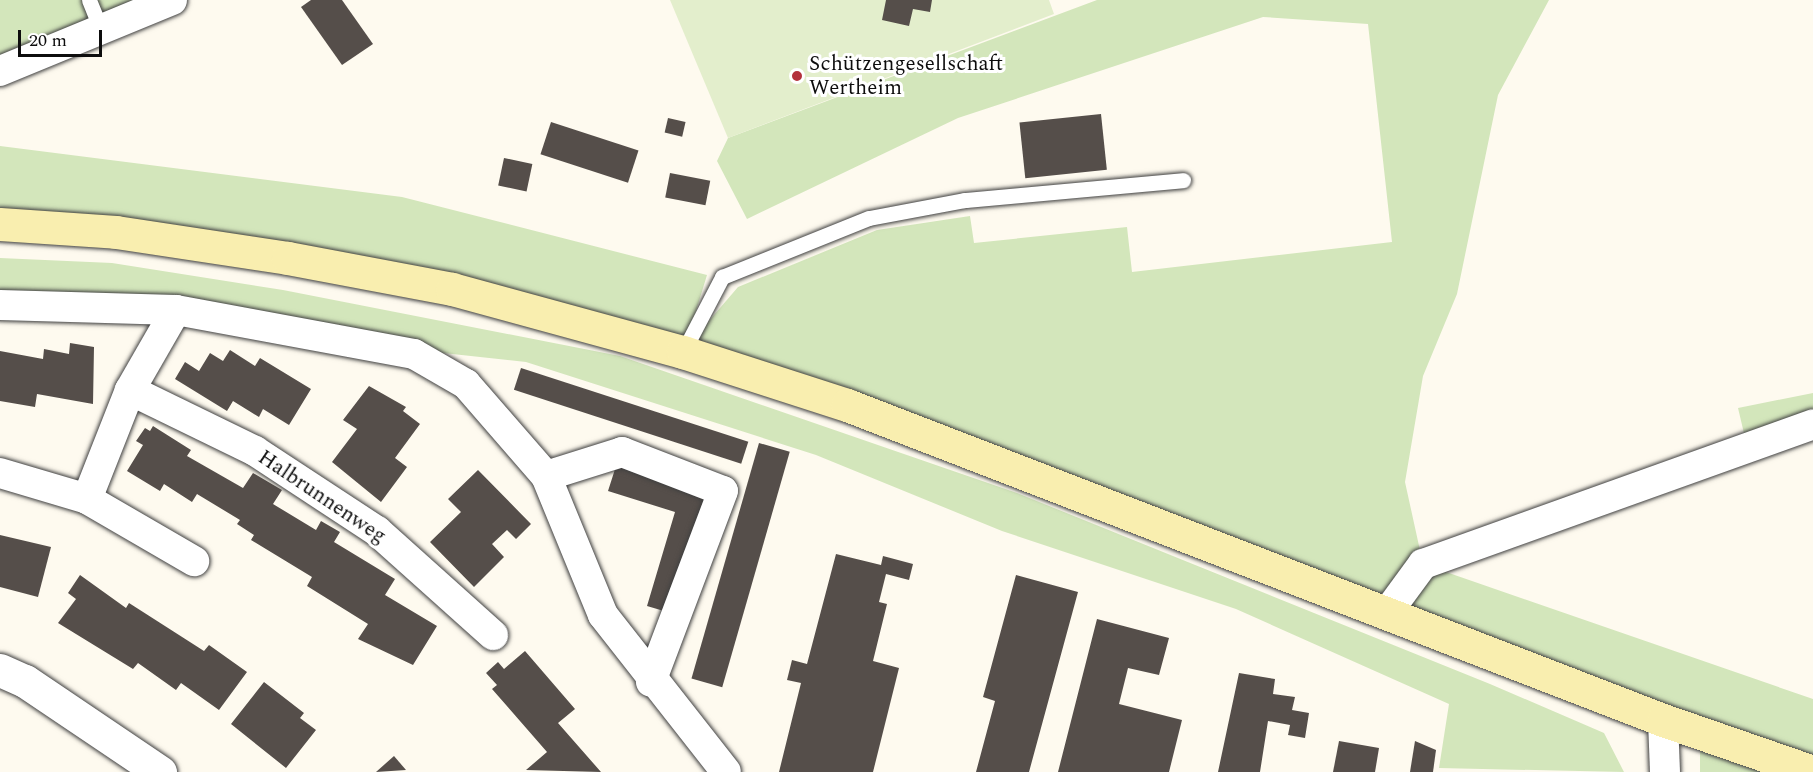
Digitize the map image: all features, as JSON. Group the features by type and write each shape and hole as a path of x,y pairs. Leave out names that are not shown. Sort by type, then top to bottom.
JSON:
{"main road":[{"path":"0,224 116,232 288,258 452,289 682,352 847,405 1663,720 1813,772"}],"street":[{"path":"0,71 172,0"},
{"path":"0,305 176,310 414,354 466,384 546,476 603,615 651,682 726,772"},
{"path":"87,499 130,390 176,310"},
{"name":"Halbrunnenweg","path":"130,390 255,451 377,531 493,635"},
{"path":"1387,613 1423,564 1813,424"},
{"path":"546,476 622,452 723,491 651,682"},
{"path":"0,473 87,499 194,561"},
{"path":"0,670 25,681 160,772"},
{"path":"1663,720 1665,772"}],"lane":[{"path":"89,0 101,30"},
{"path":"682,352 722,277 869,218 965,200 1183,180"}],"green space":[{"path":"0,0 159,0 0,71"},
{"name":"Schützengesellschaft Wertheim","path":"670,0 1049,0 1054,14 728,138"},
{"path":"1097,0 1549,0 1498,95 1457,294 1423,376 1405,482 1423,564 1813,699 1813,772 847,405 452,289 0,224 0,146 402,197 707,275 684,350 738,287 877,230 970,216 974,243 1127,227 1132,272 1392,242 1368,24 1263,17 958,118 747,219 717,161 728,138"},
{"path":"0,258 112,263 283,290 620,356 1017,493 1490,684 1604,733 1624,772 1439,768 1449,704 1236,609 1002,531 816,455 526,362 0,305"},
{"path":"1813,393 1813,435 1747,446 1738,408"},
{"path":"1700,742 1779,772 1700,772"}],"building":[{"path":"311,0 342,0 373,44 342,65 301,7"},
{"path":"886,0 932,0 930,12 913,9 909,26 882,20"},
{"path":"1101,114 1107,170 1025,178 1019,123"},
{"path":"668,118 686,122 682,137 665,133"},
{"path":"551,122 638,150 628,183 540,154"},
{"path":"504,158 532,164 527,191 498,185"},
{"path":"670,173 710,181 705,205 665,198"},
{"path":"70,343 94,347 93,404 37,394 35,407 0,401 0,351 43,359 44,349 69,354"},
{"path":"230,350 255,366 260,358 311,389 289,425 263,409 259,417 233,401 227,411 175,379 185,362 199,371 210,353 223,361"},
{"path":"521,368 748,442 741,464 514,390"},
{"path":"369,386 406,407 403,411 420,424 395,458 407,467 381,502 332,462 357,429 343,420"},
{"path":"153,426 191,450 187,456 243,488 253,473 282,490 273,504 316,530 321,521 340,532 334,542 395,579 385,595 437,626 413,665 358,639 368,624 307,586 312,577 251,540 254,535 237,524 240,520 197,494 192,502 164,484 160,491 127,471 143,445 136,441 145,428 150,431"},
{"path":"759,443 790,452 722,687 691,679"},
{"path":"616,466 709,498 674,614 647,606 675,512 608,491"},
{"path":"478,470 531,524 516,539 507,530 492,544 504,557 474,587 430,542 461,512 448,499"},
{"path":"0,535 51,547 38,597 0,587"},
{"path":"836,554 881,565 883,556 913,564 909,580 886,574 879,602 887,604 873,661 899,668 873,772 779,772 801,683 787,680 792,660 807,664"},
{"path":"80,575 126,608 129,603 204,651 209,645 247,672 219,710 181,683 176,690 138,663 133,669 58,623 76,599 68,593"},
{"path":"1016,575 1078,592 1029,772 976,772 995,701 983,697"},
{"path":"1097,619 1169,638 1159,675 1128,668 1119,704 1182,720 1169,772 1058,772"},
{"path":"525,651 575,709 558,723 601,772 526,770 547,752 492,689 497,685 486,673 498,662 504,669"},
{"path":"1239,673 1275,679 1273,694 1295,697 1292,710 1309,713 1305,738 1288,735 1290,725 1268,721 1260,772 1218,772"},
{"path":"264,682 304,713 300,718 316,730 286,768 231,724"},
{"path":"1339,741 1379,748 1375,772 1333,772"},
{"path":"1415,741 1436,750 1433,772 1410,772"},
{"path":"394,756 406,770 376,772"}],"place":[{"name":"Schützengesellschaft Wertheim","path":"797,76"}]}
